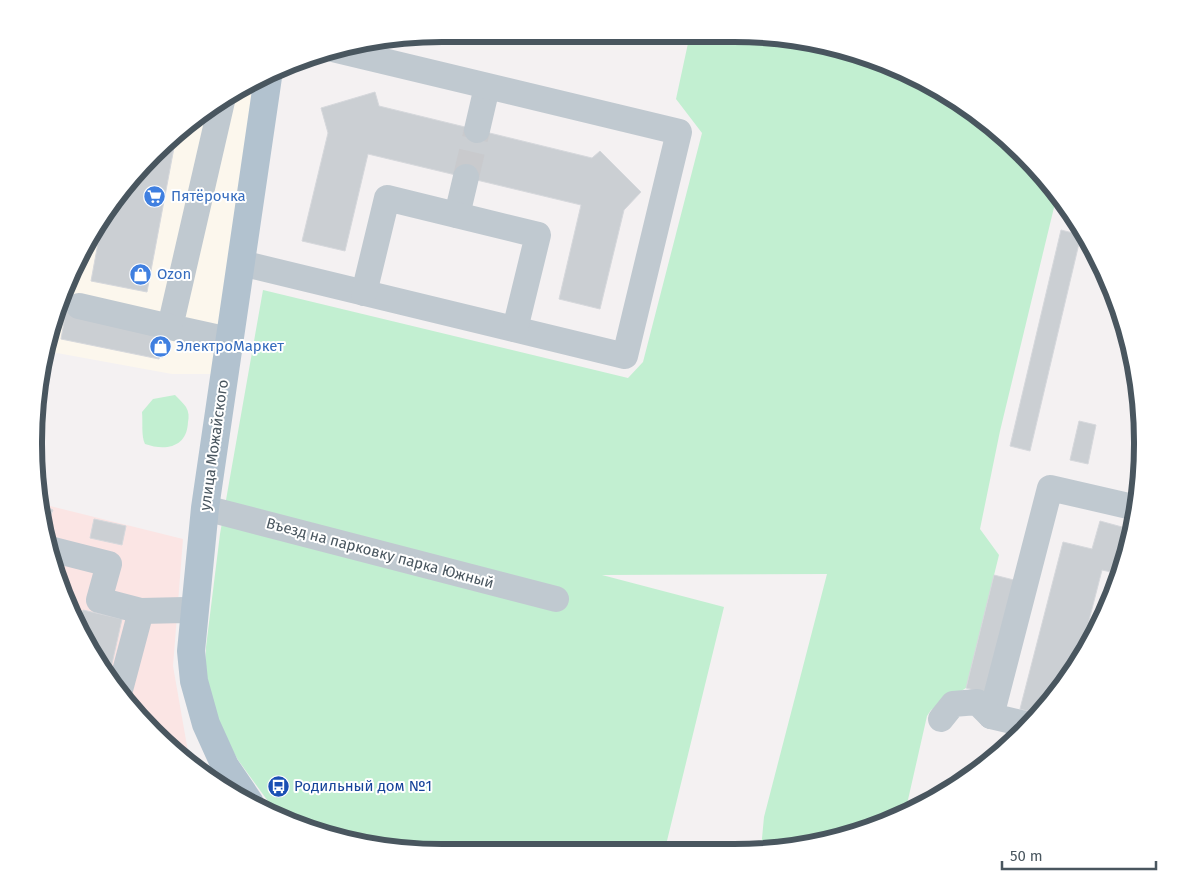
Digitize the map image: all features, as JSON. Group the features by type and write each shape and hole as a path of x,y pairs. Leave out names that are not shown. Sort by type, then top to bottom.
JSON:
{"main road":[{"name":"улица Можайского","path":"241,789 211,738 201,710 192,666 191,651 205,508 267,84"}],"street":[{"path":"241,263 625,356 678,132 349,54"},
{"path":"477,130 487,87"},
{"path":"170,327 220,110"},
{"path":"457,215 466,177"},
{"path":"364,293 387,198 538,235 515,329"},
{"path":"79,306 229,340"},
{"path":"991,716 1050,488 1129,506"},
{"name":"Въезд на парковку парка Южный","path":"205,508 556,599"},
{"path":"57,551 109,564 100,600 141,611 185,610 194,612"},
{"path":"122,683 141,611"},
{"path":"941,719 954,704 977,702 991,716 1020,723"}],"shaded area":[{"path":"252,91 218,374 172,374 53,352 56,339 73,290 84,266 110,220 125,199 160,160 199,125"},
{"path":"48,505 183,539 173,666 188,752 160,726 125,687 96,643 73,596 64,572 56,547"}],"green space":[{"path":"688,43 760,43 812,50 838,56 887,73 934,96 957,110 978,125 1017,160 1055,203 1000,431 980,529 999,555 966,688 931,710 927,716 907,804 838,830 812,836 762,843 764,817 827,574 602,575 724,607 666,844 417,843 365,836 339,830 270,804 238,760 226,739 211,701 205,666 220,534 263,290 628,378 643,362 702,133 676,99"},
{"path":"175,395 186,407 188,413 187,431 184,437 174,445 167,447 145,444 142,412 153,399"}],"building":[{"path":"375,92 379,106 592,158 600,151 641,192 624,210 600,309 559,299 581,205 368,154 345,251 302,241 328,133 321,108"},
{"path":"174,147 147,292 91,281 99,238 110,220 142,179"},
{"path":"1061,230 1075,234 1080,241 1030,451 1010,446"},
{"path":"66,311 165,330 159,359 61,339"},
{"path":"1079,421 1096,425 1088,464 1070,460"},
{"path":"48,508 53,510 49,518"},
{"path":"94,519 126,526 122,545 90,538"},
{"path":"1100,521 1125,528 1113,572 1102,570 1085,635 1081,643 1052,687 1035,707 1030,712 1020,709 1063,542 1092,549"},
{"path":"994,575 1018,581 990,694 966,688"},
{"path":"83,610 122,619 111,668 96,643 82,615"}],"tunnel":[{"path":"466,177 477,130"}],"place":[{"name":"Пятёрочка","path":"155,196"},
{"name":"Ozon","path":"141,274"},
{"name":"ЭлектроМаркет","path":"160,346"},
{"name":"Родильный дом №1","path":"278,786"}]}
